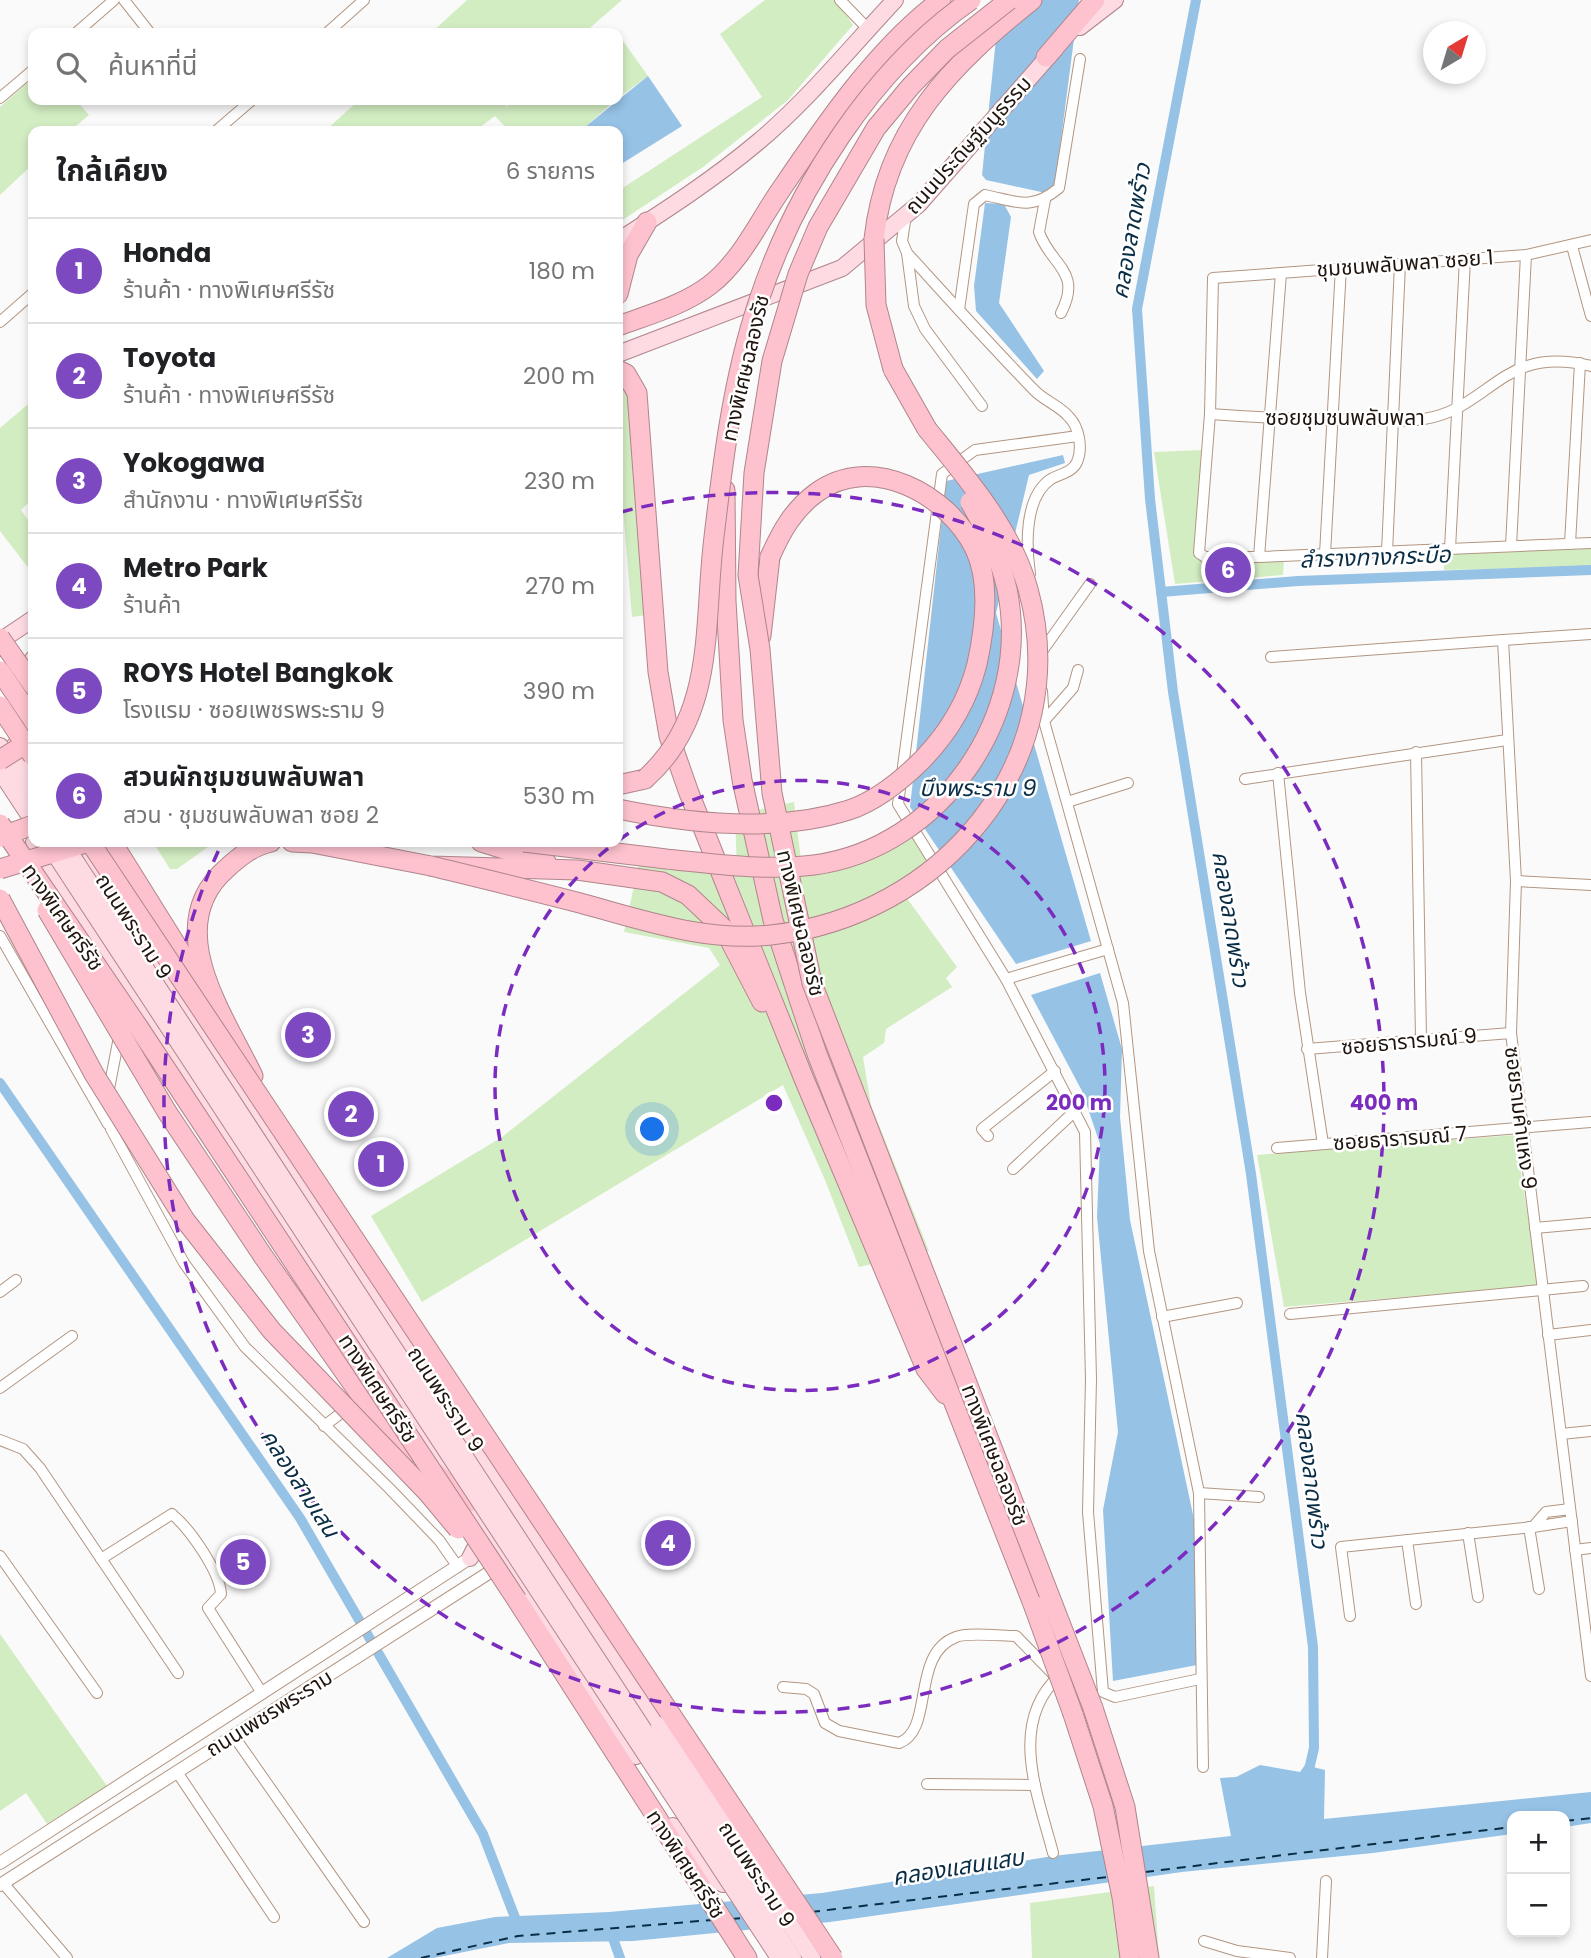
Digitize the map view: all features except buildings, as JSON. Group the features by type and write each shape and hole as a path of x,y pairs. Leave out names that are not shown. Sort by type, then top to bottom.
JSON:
{"highway":[{"path":"623,324 670,306 709,286 748,242 780,192 892,44 941,0"},
{"name":"ทางพิเศษฉลองรัช","path":"971,0 937,28 867,100 800,204 757,304 724,454 726,601 733,720 742,780 773,920 817,1054 961,1414 1046,1641 1103,1807 1122,1897 1130,1958"},
{"name":"ทางพิเศษฉลองรัช","path":"1009,0 947,49 876,128 843,180 798,274 772,361 754,473 748,575 760,649 772,793 811,983 1093,1708 1125,1807 1149,1958"},
{"path":"567,847 746,868 814,864 850,856 900,834 930,811 958,782 981,750 994,720 1011,655 1007,592 990,538 893,369 876,305 874,239 884,183 894,157 932,94 958,63 1032,0"},
{"path":"1046,57 1095,0"},
{"path":"623,274 628,255 647,222"},
{"path":"623,372 637,393 658,672 669,736 689,793 804,1079 926,1369 961,1414"},
{"path":"333,847 431,866 653,924 721,937 772,935 828,924 877,905 928,874 979,824 1015,769 1034,713 1037,639 1028,588 1004,534 979,493 927,429"},
{"path":"623,784 645,779 667,759 679,741 695,704 701,680 724,454"},
{"path":"623,810 739,824 807,821 852,809 907,775 936,746 972,686 985,620 984,587 975,549 946,508 919,489 885,478 862,476 818,491 797,509 781,532 770,557 760,649"},
{"path":"0,640 28,678"},
{"path":"0,671 28,713"},
{"path":"0,706 28,748"},
{"path":"0,760 28,749"},
{"name":"ทางพิเศษศรีรัช","path":"0,824 139,1028 517,1600 747,1958"},
{"path":"0,837 28,836"},
{"path":"0,869 73,847"},
{"path":"93,847 695,1755 833,1958"},
{"path":"115,847 202,986 216,1023 222,1057"},
{"path":"257,847 248,850 217,878 201,902 197,922 201,965 268,1108"},
{"path":"498,847 577,870"},
{"path":"431,866 577,870 662,882 688,895 710,913 735,947 804,1079"},
{"path":"29,870 50,917 89,985 167,1112 263,1256 362,1397 417,1456 469,1502"},
{"path":"0,899 94,1074 185,1220 272,1331 428,1493 517,1600"}],"main road":[{"path":"623,238 706,183 758,142 804,99 895,0"},
{"name":"ถนนประดิษฐ์มนูธรรม","path":"623,352 833,272 906,215 970,148 1046,57 1070,34 1115,0"},
{"path":"0,640 28,622"},
{"path":"0,679 28,661"},
{"path":"28,677 19,710 28,745"},
{"path":"0,723 28,748"},
{"path":"0,747 28,789"},
{"name":"ถนนพระราม 9","path":"0,771 28,822"},
{"name":"ถนนพระราม 9","path":"0,791 28,826"},
{"path":"0,818 28,832"},
{"name":"ถนนพระราม 9","path":"43,847 131,989 595,1692 767,1958"},
{"name":"ถนนพระราม 9","path":"43,847 779,1958"},
{"name":"ถนนพระราม 9","path":"66,847 793,1958"},
{"name":"ถนนพระราม 9","path":"81,847 222,1057 812,1958"},
{"path":"464,1563 485,1526"},
{"path":"595,1692 617,1741 706,1875 723,1884 736,1880 748,1870 755,1858 753,1847 661,1707 626,1674"}],"street":[{"path":"82,28 114,0"},
{"path":"124,0 146,28"},
{"path":"333,28 364,0"},
{"path":"841,0 868,29"},
{"path":"959,310 974,204 985,195 1029,205 1045,200 1059,188 1080,59"},
{"path":"0,98 28,74"},
{"path":"222,126 246,105"},
{"path":"1045,200 1039,232 1066,275 1069,286 1068,300 1061,313"},
{"path":"906,215 902,241 907,253 914,306 925,329 982,406"},
{"name":"ชุมชนพลับพลา ซอย 1","path":"1210,414 1212,282 1217,275 1281,273 1525,255 1591,240"},
{"path":"1572,246 1591,316"},
{"path":"907,253 1038,393 1068,415 1078,436 1078,461 1071,470 1041,487 1030,524 1029,565 1040,654 1044,721 1123,1003 1142,1197 1162,1317 1199,1493 1203,1767"},
{"path":"1511,545 1525,255"},
{"path":"1450,548 1465,259"},
{"path":"1387,552 1400,264"},
{"path":"1325,554 1341,267"},
{"path":"1259,557 1281,273"},
{"path":"0,322 28,297"},
{"name":"ซอยชุมชนพลับพลา","path":"1210,414 1271,419 1422,420 1458,407 1521,368 1554,361 1586,364"},
{"path":"1570,544 1586,364"},
{"path":"1210,414 1199,553 1205,557 1591,543"},
{"path":"1078,436 975,450 942,474 898,804 1006,979 1085,1132 1091,1379 1088,1512 1103,1692 1111,1697 1200,1679"},
{"path":"1040,654 1090,584"},
{"path":"1271,657 1591,634"},
{"name":"ซอยรามคำแหง 9","path":"1503,640 1516,881 1511,1033 1591,1669"},
{"path":"1044,721 1073,688 1078,670"},
{"path":"1245,779 1507,740"},
{"path":"1416,752 1421,1040"},
{"path":"1278,773 1307,1049 1324,1144"},
{"path":"1067,802 1128,783"},
{"path":"1516,881 1591,885"},
{"path":"0,936 184,1263 245,1347 464,1563"},
{"path":"1006,979 1108,949"},
{"path":"111,1129 107,1100 110,1073 131,989"},
{"name":"ซอยธารารมณ์ 9","path":"1307,1049 1511,1033"},
{"path":"988,1136 982,1129 1055,1071"},
{"path":"1013,1169 1075,1111"},
{"name":"ซอยธารารมณ์ 7","path":"1277,1148 1591,1122"},
{"path":"1535,1228 1591,1223"},
{"path":"0,1292 16,1280"},
{"path":"1290,1314 1543,1292 1583,1286"},
{"path":"1162,1317 1237,1303"},
{"path":"1548,1335 1591,1330"},
{"path":"0,1388 72,1336"},
{"path":"324,1426 362,1397"},
{"path":"1561,1434 1591,1431"},
{"path":"0,1440 23,1450 40,1468 178,1673"},
{"path":"1199,1493 1259,1497"},
{"path":"1531,1527 1546,1512 1570,1509"},
{"path":"101,1559 172,1514 183,1523 220,1581 221,1594 208,1608 273,1710"},
{"name":"ถนนเพชรพระราม","path":"0,1863 320,1658 526,1521"},
{"path":"1350,1616 1341,1547 1572,1521"},
{"path":"1531,1527 1539,1589"},
{"path":"1468,1533 1478,1597"},
{"name":"ถนนเพชรพระราม","path":"1,1884 538,1540"},
{"path":"1407,1540 1416,1604"},
{"path":"1575,1550 1591,1548"},
{"path":"0,1556 97,1693"},
{"path":"783,1687 806,1689 814,1694 825,1723 839,1731 899,1743 913,1733 931,1661 938,1650 956,1637 1016,1636 1057,1678"},
{"path":"1053,1853 1029,1756 1033,1720 1042,1696 1057,1678 1075,1670 1103,1674"},
{"path":"233,1735 364,1922"},
{"path":"177,1772 274,1917"},
{"path":"927,1784 1035,1785"},
{"path":"1322,1958 1326,1881"},
{"path":"1,1884 67,1958"},
{"path":"1204,1941 1237,1951 1290,1958"}],"green space":[{"path":"467,0 622,0 590,28 436,28"},
{"path":"765,0 836,0 853,25 788,100 703,167 623,220 623,188 762,97 720,34"},
{"path":"623,41 648,76 623,94"},
{"path":"28,82 28,105 80,105 89,115 76,126 28,126 28,169 0,195 0,107"},
{"path":"354,105 507,105 504,108 508,105 610,105 586,126 504,126 495,116 482,126 330,126"},
{"path":"623,385 633,398 647,615 632,617 623,509"},
{"path":"28,404 28,503 21,510 28,520 28,567 0,531 0,428"},
{"path":"1201,450 1196,551 1199,560 1210,565 1284,560 1283,575 1175,584 1154,452"},
{"path":"1591,548 1591,567 1444,570 1444,552"},
{"path":"794,802 802,869 910,833 938,877 906,897 957,967 946,978 952,987 886,1029 884,1043 863,1057 871,1105 929,1251 859,1267 825,1180 783,1085 422,1302 371,1216 502,1137 720,965 709,948 624,932 639,863 737,874 735,815"},
{"path":"156,847 208,847 177,869 170,869"},
{"path":"1515,1135 1539,1286 1284,1307 1257,1155"},
{"path":"0,1634 107,1786 47,1824 26,1793 0,1811"},
{"path":"1154,1886 1159,1958 1032,1958 1030,1903"}],"water":[{"path":"1000,0 1079,0 1055,186 1046,193 986,180 982,175"},
{"path":"648,76 682,126 623,163 623,126 586,126 612,105 623,105 623,96"},
{"path":"985,203 1004,204 1011,217 999,303 1044,371 1037,379 976,311 974,286"},
{"name":"บึงพระราม 9","path":"1063,455 1065,463 1029,475 996,613 1091,941 1016,964 910,807 946,481"},
{"path":"1100,973 1122,1049 1120,1117 1130,1220 1195,1524 1197,1665 1113,1681 1103,1510 1118,1432 1097,1217 1100,1144 1082,1091 1031,995"},
{"path":"1260,1765 1300,1772 1305,1765 1325,1770 1324,1819 1591,1792 1591,1823 1570,1826 1570,1811 1507,1811 1507,1835 1373,1853 1182,1872 830,1922 633,1941 509,1943 434,1958 387,1958 437,1928 495,1917 609,1912 822,1893 1053,1856 1231,1836 1220,1778 1236,1777"}],"waterway":[{"name":"คลองลาดพร้าว","path":"1196,0 1137,309 1150,499 1173,692 1251,1174 1313,1647 1314,1748 1307,1778"},
{"name":"ลำรางทางกระบือ","path":"1161,592 1298,581 1591,570"},
{"name":"คลองสามเสน","path":"0,1083 300,1518 483,1834 519,1928"},
{"path":"610,1930 620,1958"}],"ferry route":[{"path":"1570,1820 1591,1818"},
{"path":"1145,1872 1507,1828"},
{"path":"811,1912 1108,1877"},
{"path":"731,1919 743,1918"},
{"path":"421,1958 518,1936 712,1920"}],"place":[{"name":"สวนผักชุมชนพลับพลา","path":"1228,570"},
{"name":"Yokogawa","path":"308,1035"},
{"name":"Toyota","path":"351,1114"},
{"name":"Honda","path":"381,1164"},
{"name":"Metro Park","path":"668,1543"},
{"name":"ROYS Hotel Bangkok","path":"243,1562"}],"water label":[{"name":"คลองแสนแสบ","path":"958,1867"}]}
